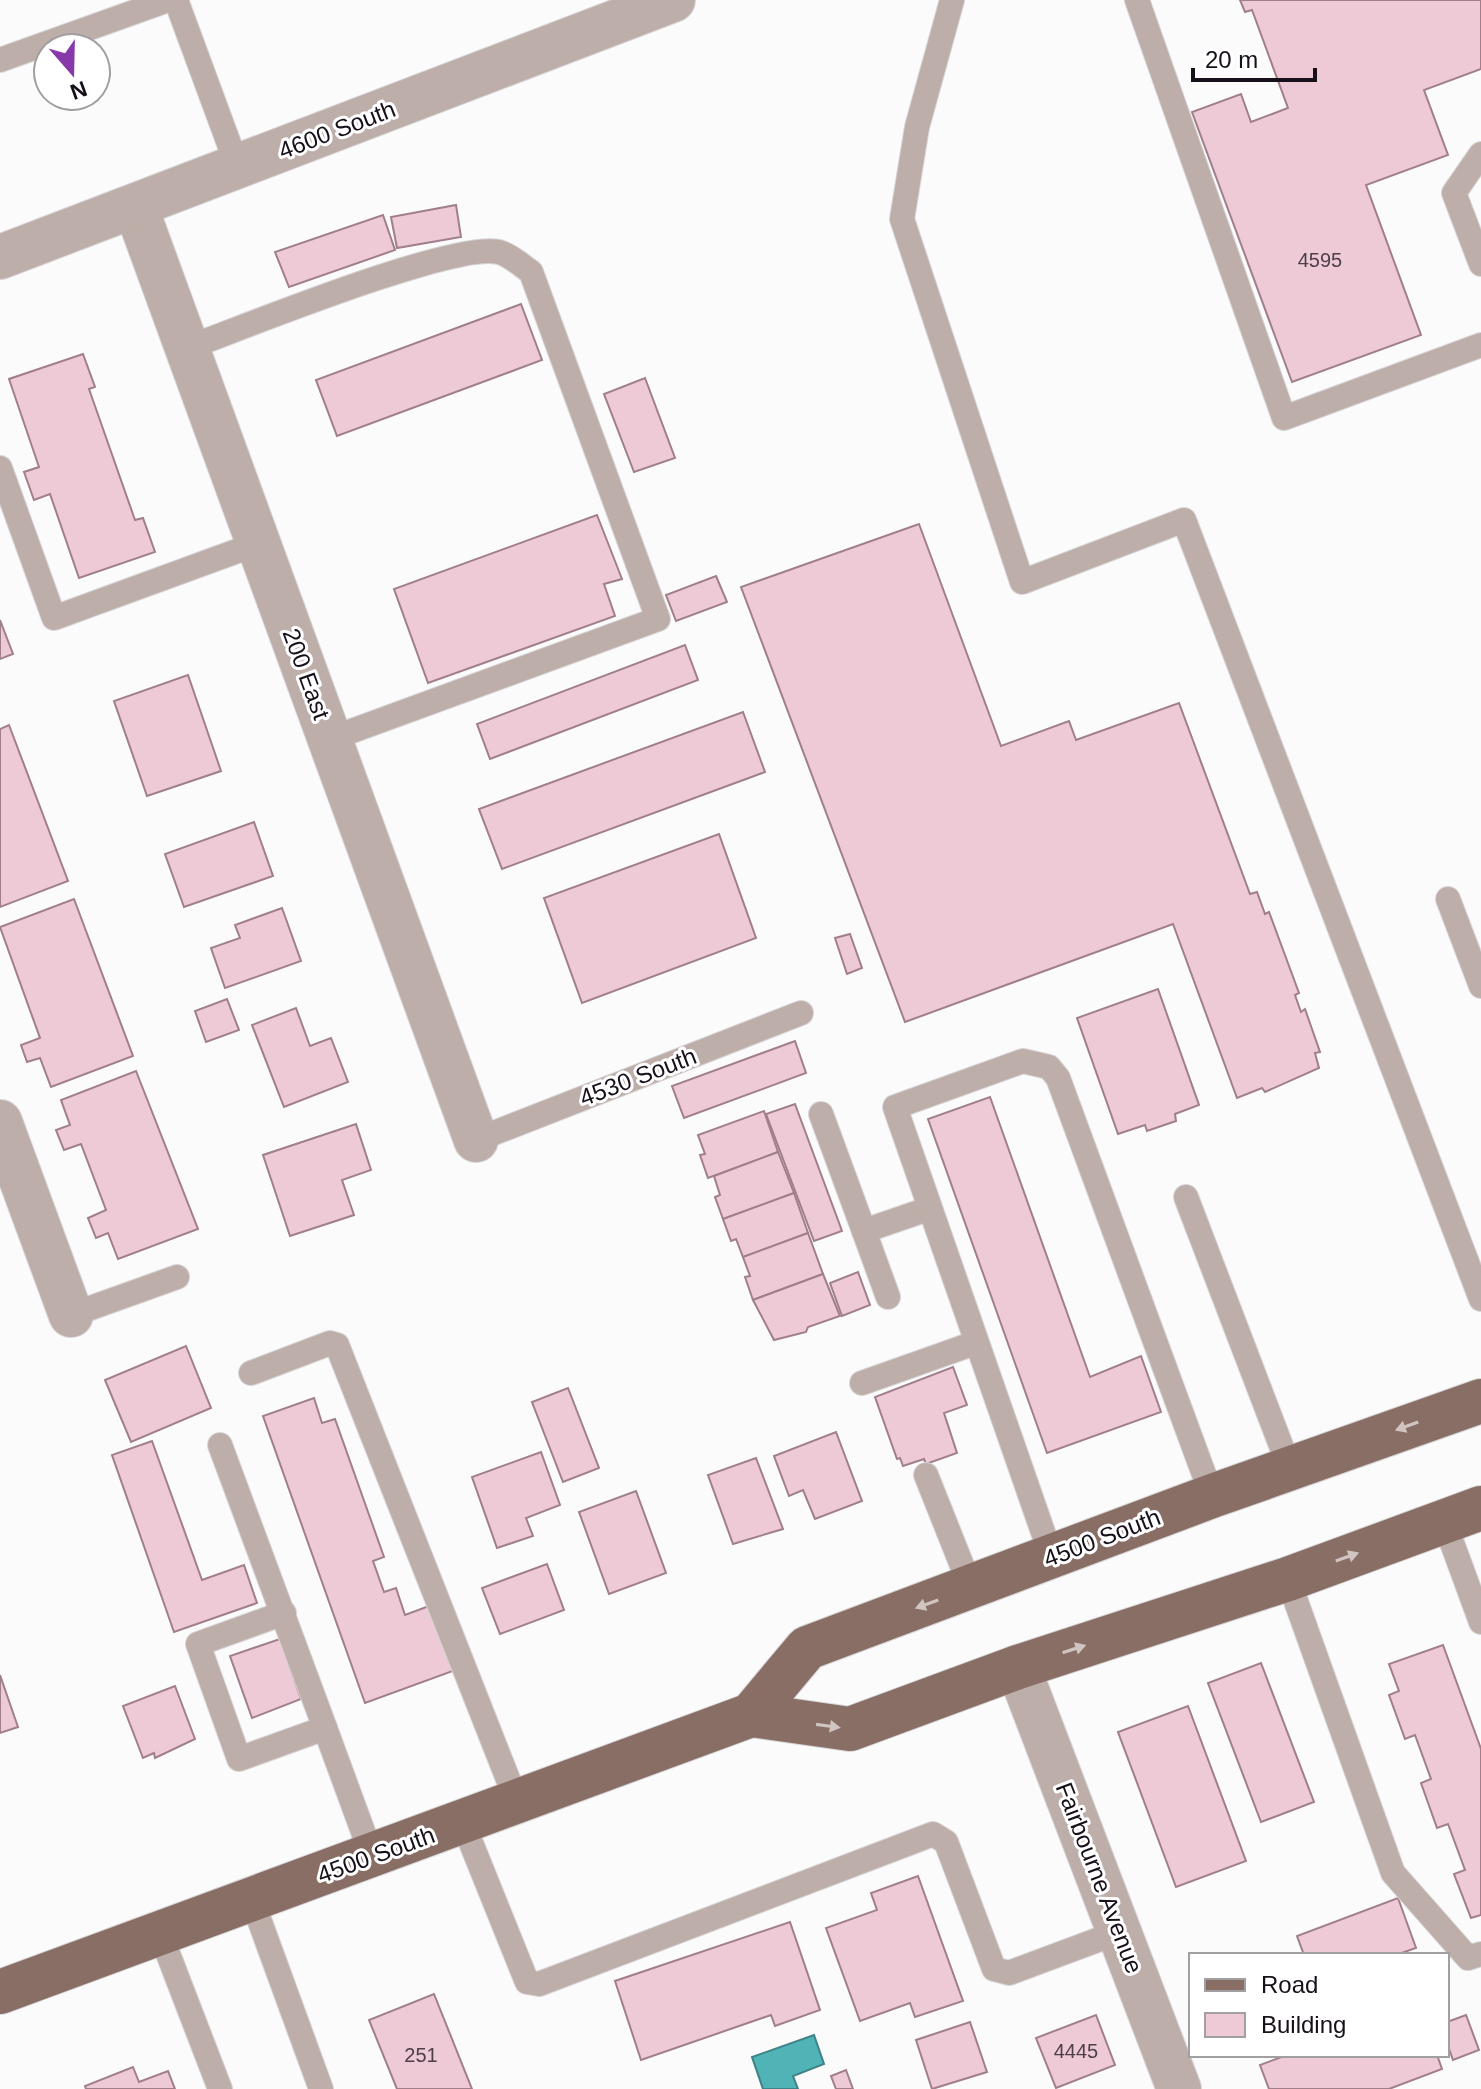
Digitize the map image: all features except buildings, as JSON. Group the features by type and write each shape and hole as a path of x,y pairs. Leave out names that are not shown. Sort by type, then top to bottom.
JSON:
{"main road":[{"name":"4500 South","path":"751,1715 807,1648 1212,1496 1481,1401"},
{"name":"4500 South","path":"0,1992 751,1715 850,1729 1018,1667 1288,1579 1462,1515"}],"street":[{"name":"4600 South","path":"0,257 136,208 673,0"},
{"name":"200 East","path":"136,208 476,1140"},
{"path":"0,1122 13,1199 71,1315"},
{"name":"Fairbourne Avenue","path":"1018,1667 1119,1932 1181,2069"}],"lane":[{"path":"0,60 168,0"},
{"path":"176,0 238,168"},
{"path":"952,0 917,127 902,219 1022,582 1184,520 1481,1299"},
{"path":"1137,0 1284,418 1481,345"},
{"path":"1481,154 1454,193 1481,264"},
{"path":"187,348 416,266 498,252 513,260 531,272 658,619 330,739"},
{"path":"0,468 54,618 259,543"},
{"path":"1448,899 1481,986"},
{"name":"4530 South","path":"476,1140 801,1013"},
{"path":"1052,1558 895,1107 1023,1061 1049,1067 1058,1078 1212,1496"},
{"path":"821,1114 888,1297"},
{"path":"1186,1197 1290,1469"},
{"path":"864,1231 928,1209"},
{"path":"71,1315 177,1277"},
{"path":"251,1373 330,1343 337,1345 517,1802"},
{"path":"862,1383 975,1343"},
{"path":"220,1445 372,1856"},
{"path":"926,1475 971,1588"},
{"path":"1462,1515 1481,1622"},
{"path":"1288,1579 1393,1873 1465,1958"},
{"path":"284,1613 198,1644 239,1759 325,1728"},
{"path":"463,1823 527,1982 539,1984 933,1834 946,1842 994,1969 1009,1973 1119,1932"},
{"path":"252,1900 321,2089"},
{"path":"160,1933 220,2089"}],"water":[{"path":"814,2035 824,2064 793,2076 798,2089 763,2089 752,2057"}]}
